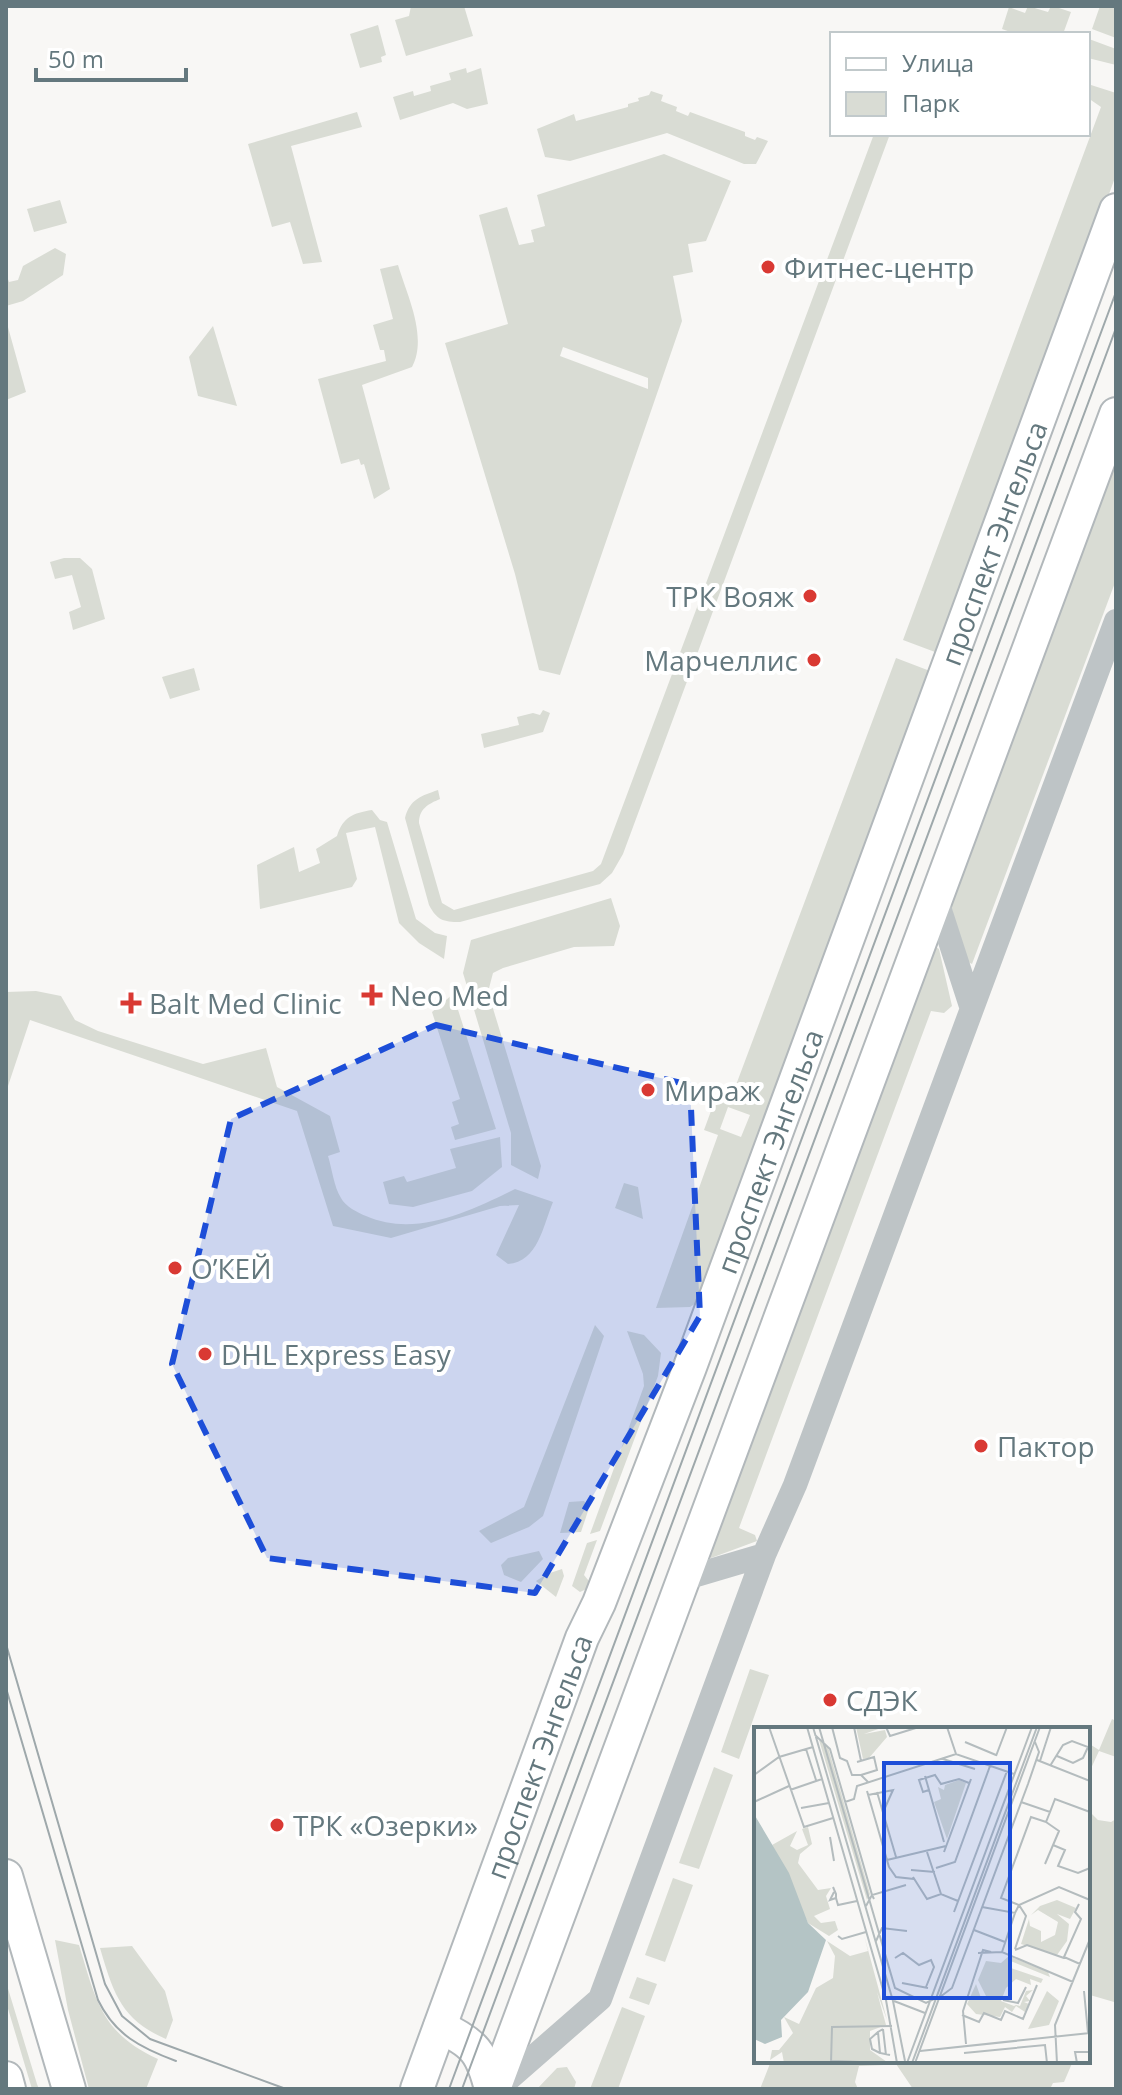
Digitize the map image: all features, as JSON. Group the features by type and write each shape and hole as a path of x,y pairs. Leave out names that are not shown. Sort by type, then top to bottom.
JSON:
{"main road":[{"name":"проспект Энгельса","path":"417,2089 582,1638 599,1603 690,1367 1116,210"},
{"path":"494,2089 1116,414"},
{"path":"6,1876 18,1950 69,2089"},
{"path":"440,2027 476,2050 484,2061 494,2089"},
{"path":"6,2078 9,2089"}],"street":[{"path":"494,2089 600,1999 1116,621"},
{"path":"936,898 971,1006"},
{"path":"683,1579 764,1555"}],"highlighted area":[{"path":"436,1025 690,1085 700,1316 535,1593 267,1558 172,1364 231,1119"}],"green space":[{"path":"411,6 464,6 473,36 406,56 395,20 409,16"},
{"path":"1028,6 1048,12 1053,6 1071,12 1064,32 1010,32 1002,29 1009,7 1025,13"},
{"path":"1100,6 1116,6 1116,38 1092,29"},
{"path":"378,25 386,55 381,57 382,62 360,68 350,34"},
{"path":"1090,39 1116,49 1116,65 1090,58"},
{"path":"466,68 467,73 481,68 488,104 467,109 453,103 400,120 393,97 413,91 414,96 431,91 430,86 451,80 449,73"},
{"path":"1091,85 1116,93 1116,175 941,650 935,652 903,640 1101,107 1090,99"},
{"path":"651,91 663,95 661,101 677,107 676,111 688,116 690,112 745,132 745,136 755,140 757,137 768,141 756,164 744,164 667,133 570,161 545,157 537,129 574,114 576,121 628,107 628,104 639,101 638,98 649,95"},
{"path":"357,112 362,127 291,146 322,262 303,264 290,222 272,227 248,144"},
{"path":"873,136 889,136 623,854 612,873 600,884 460,922 441,919 429,905 405,818 413,802 438,790 440,799 425,808 419,823 442,903 454,910 593,871 601,864"},
{"path":"664,154 731,181 706,241 688,244 693,272 673,276 682,321 560,675 539,670 515,574 445,343 508,324 479,215 507,207 519,245 534,242 531,230 545,226 537,195","holes":["563,347 648,378 648,389 560,356"]},
{"path":"60,200 67,223 34,232 27,209"},
{"path":"55,248 66,254 63,275 23,301 6,306 6,274 9,282 18,280 23,266"},
{"path":"398,265 414,316 418,343 412,367 362,385 390,489 374,499 364,464 361,465 359,459 341,464 318,379 386,361 373,325 393,319 380,269"},
{"path":"6,320 26,392 6,400"},
{"path":"213,326 237,406 198,396 189,357"},
{"path":"1116,453 1116,580 972,964 964,960 950,901"},
{"path":"80,558 92,569 105,619 73,630 69,612 81,607 72,575 55,579 50,562"},
{"path":"896,658 930,671 699,1301 690,1307 656,1308 718,1135 704,1130 715,1100 733,1093","holes":["728,1107 750,1115 741,1137 720,1129"]},
{"path":"194,668 200,690 170,699 162,677"},
{"path":"543,710 550,713 543,732 484,748 481,734 519,725 517,717 533,713 540,715"},
{"path":"372,810 380,820 387,822 416,919 435,933 447,936 444,959 419,943 399,923 375,827 346,833 357,879 352,887 260,909 257,865 294,847 299,872 320,863 316,849 337,836 342,824 350,817"},
{"path":"611,898 620,926 614,946 574,947 503,968 493,973 488,992 541,1166 538,1179 511,1165 511,1133 463,973 471,940"},
{"path":"936,947 952,1006 944,1013 931,1011 739,1528 755,1535 757,1541 711,1558 709,1556"},
{"path":"36,991 61,996 75,1020 98,1031 203,1064 266,1048 277,1087 330,1116 340,1152 328,1156 335,1183 343,1201 359,1213 385,1222 423,1223 480,1206 515,1189 553,1202 538,1241 533,1250 518,1262 508,1264 496,1255 519,1205 500,1206 391,1238 333,1226 297,1111 30,1020 6,1092 6,992"},
{"path":"453,994 496,1129 455,1140 451,1127 459,1124 452,1102 460,1099 432,1012"},
{"path":"500,1137 502,1167 472,1191 413,1207 389,1204 383,1182 404,1176 407,1182 456,1168 450,1149"},
{"path":"624,1183 638,1187 643,1219 615,1208"},
{"path":"595,1325 604,1336 543,1516 529,1527 491,1543 479,1531 524,1507"},
{"path":"627,1331 644,1335 661,1353 658,1376 600,1531 590,1534 644,1386 643,1374"},
{"path":"584,1501 589,1508 581,1532 560,1533 569,1502"},
{"path":"597,1540 584,1575 593,1586 580,1592 572,1586 587,1543"},
{"path":"539,1551 543,1559 521,1582 504,1575 501,1565 508,1558"},
{"path":"562,1569 564,1576 556,1597 536,1581 547,1574"},
{"path":"750,1669 769,1675 739,1759 721,1752"},
{"path":"1112,1719 1116,1721 1116,1757 1099,1751 1090,1771 1090,1744 1099,1750"},
{"path":"714,1767 733,1775 699,1869 679,1863"},
{"path":"1090,1812 1098,1820 1111,1822 1116,1819 1114,2002 1090,1995"},
{"path":"673,1878 693,1885 665,1962 645,1955"},
{"path":"55,1940 79,1945 96,1998 112,2026 139,2049 158,2059 146,2089 89,2089 68,2010"},
{"path":"132,1946 165,1991 173,2020 166,2039 139,2023 129,2013 109,1978 100,1948"},
{"path":"637,1977 657,1984 649,2005 629,1998"},
{"path":"6,1982 39,2089 32,2089 6,2002"},
{"path":"622,2007 645,2016 618,2089 590,2089"},
{"path":"770,2063 884,2065 859,2066 855,2082 858,2089 760,2089"},
{"path":"895,2063 1072,2063 1064,2082 1053,2083 1050,2089 913,2089"},
{"path":"567,2067 576,2082 574,2089 537,2089 557,2068"}],"tram line":[{"path":"449,2089 1116,292"},
{"path":"462,2089 1116,328"},
{"path":"6,1644 105,1984 122,2016 150,2039 286,2089"},
{"path":"6,1688 98,2000 112,2022 130,2039 176,2061"}],"place":[{"name":"Фитнес-центр","path":"768,267"},
{"name":"ТРК Вояж","path":"810,596"},
{"name":"Марчеллис","path":"814,660"},
{"name":"Neo Med","path":"372,995"},
{"name":"Balt Med Clinic","path":"131,1003"},
{"name":"Мираж","path":"648,1090"},
{"name":"О’КЕЙ","path":"175,1268"},
{"name":"DHL Express Easy","path":"205,1354"},
{"name":"Пактор","path":"981,1446"},
{"name":"СДЭК","path":"830,1700"},
{"name":"ТРК «Озерки»","path":"277,1825"}]}
